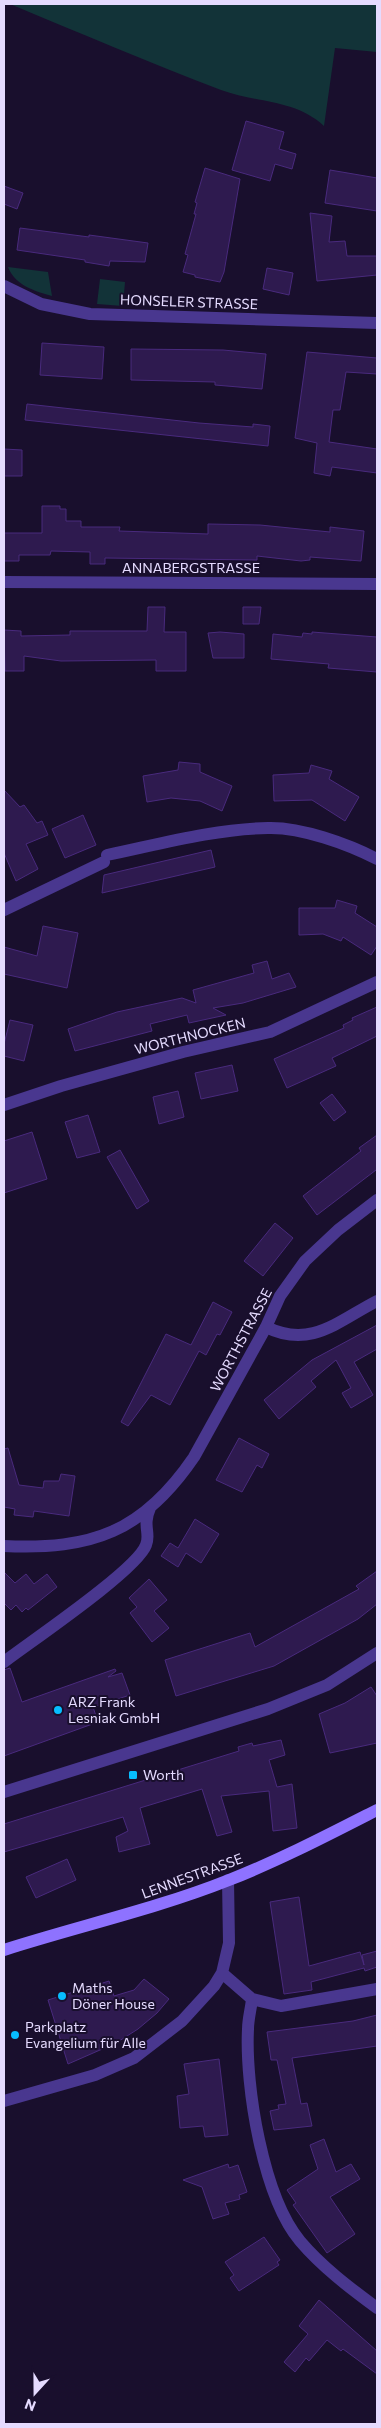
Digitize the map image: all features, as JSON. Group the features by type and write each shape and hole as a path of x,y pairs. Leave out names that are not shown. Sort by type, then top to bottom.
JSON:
{"main road":[{"name":"LENNESTRASSE","path":"5,1949 139,1910 228,1880 299,1851 377,1810"}],"street":[{"name":"HONSELER STRASSE","path":"4,286 42,304 90,314 377,323"},
{"name":"ANNABERGSTRASSE","path":"4,582 377,584"},
{"path":"4,910 106,859 210,834 270,828 305,833 354,848 377,859"},
{"name":"WORTHNOCKEN","path":"4,1105 61,1086 182,1052 270,1032 377,982"},
{"name":"WORTHSTRASSE","path":"4,1546 42,1547 96,1539 121,1527 150,1508 182,1475 194,1457 266,1327 280,1296 305,1262 338,1230 377,1200"},
{"path":"266,1327 291,1336 312,1335 377,1301"},
{"path":"4,1662 107,1584 141,1554 147,1544 145,1520 150,1508"},
{"path":"4,1792 268,1709 327,1685 377,1653"},
{"path":"4,2101 95,2075 134,2058 182,2020 214,1986 222,1972 228,1942 230,1906 228,1880"},
{"path":"222,1972 252,1999 281,2006 377,1988"},
{"path":"252,1999 248,2029 252,2100 277,2201 299,2240 326,2268 377,2308"}],"green space":[{"path":"10,4 377,4 377,52 335,48 324,126 313,117 301,111 288,106 221,90"},
{"path":"8,267 48,272 52,296 20,283"},
{"path":"100,279 125,282 123,306 97,304"}],"building":[{"path":"246,121 284,132 279,149 296,154 292,169 275,164 270,181 232,170"},
{"path":"205,168 240,179 224,272 220,282 195,277 195,275 183,272 188,255 185,254 196,214 194,214 197,203 195,202"},
{"path":"330,170 377,178 377,211 325,203"},
{"path":"4,186 23,193 17,209 4,204"},
{"path":"310,213 332,216 329,242 345,241 347,256 377,256 377,275 317,281"},
{"path":"20,228 148,243 145,262 110,261 109,266 85,262 85,260 17,250"},
{"path":"267,268 293,273 289,295 263,289"},
{"path":"42,343 104,347 102,379 40,375"},
{"path":"131,349 223,350 266,354 262,389 215,385 215,382 131,380"},
{"path":"307,352 377,358 377,374 346,372 340,410 333,410 329,442 377,449 377,473 332,467 330,476 314,473 317,443 295,438"},
{"path":"27,404 199,423 253,427 253,424 270,426 268,446 25,420"},
{"path":"4,449 22,450 22,476 4,476"},
{"path":"42,506 60,506 60,509 66,509 66,521 81,521 81,527 120,527 119,531 208,534 208,524 260,525 330,532 330,527 364,531 361,561 310,557 310,560 301,561 257,556 257,560 105,558 105,564 90,564 90,552 51,551 50,555 19,555 19,561 4,561 4,533 42,533"},
{"path":"148,607 165,607 164,632 186,632 186,671 156,671 156,660 61,661 24,656 24,671 5,671 4,630 21,631 21,636 70,635 70,631 147,631"},
{"path":"243,607 261,607 259,624 243,624"},
{"path":"312,632 377,637 377,672 328,668 329,664 271,659 273,634 302,637 303,633 312,634"},
{"path":"208,633 244,634 244,658 213,658"},
{"path":"179,762 200,764 200,772 232,786 222,811 200,801 171,798 147,802 143,776 178,770"},
{"path":"311,765 332,771 329,779 359,797 345,821 312,800 274,801 273,775 309,773"},
{"path":"4,790 20,807 24,805 37,823 42,821 48,835 26,844 38,869 16,881 4,853"},
{"path":"83,815 96,845 65,858 52,829"},
{"path":"211,850 215,867 102,893 104,875"},
{"path":"337,900 357,906 355,913 377,927 377,946 371,955 343,937 341,941 323,934 299,935 299,908 335,908"},
{"path":"43,926 78,933 67,988 4,974 4,947 37,956"},
{"path":"267,961 272,979 289,973 296,987 243,1003 213,1008 226,1015 189,1023 187,1015 150,1024 152,1031 75,1051 68,1029 117,1012 182,998 196,1003 193,990 254,973 252,965"},
{"path":"377,1007 377,1036 332,1058 336,1066 287,1088 274,1059 344,1028 343,1025 353,1020 352,1018"},
{"path":"10,1020 33,1025 24,1061 4,1056 4,1044"},
{"path":"232,1065 238,1091 201,1099 195,1073"},
{"path":"178,1091 184,1117 159,1124 153,1097"},
{"path":"332,1094 346,1112 334,1121 320,1103"},
{"path":"88,1115 100,1152 77,1158 65,1122"},
{"path":"32,1132 47,1179 4,1193 4,1141"},
{"path":"377,1135 377,1172 376,1170 317,1215 303,1196 361,1151 359,1148"},
{"path":"120,1150 149,1201 137,1209 107,1157"},
{"path":"275,1223 293,1238 263,1276 244,1261"},
{"path":"213,1302 232,1312 220,1335 217,1334 206,1355 199,1351 170,1405 151,1395 128,1426 121,1422 166,1334 191,1345"},
{"path":"377,1325 377,1349 354,1362 373,1395 351,1408 342,1393 351,1388 336,1360 311,1381 316,1387 279,1419 264,1400 312,1360"},
{"path":"239,1438 269,1454 262,1468 257,1465 242,1492 216,1480"},
{"path":"8,1448 19,1485 43,1488 44,1481 59,1481 61,1474 75,1476 69,1516 34,1511 33,1517 14,1515 15,1509 4,1507 4,1449"},
{"path":"195,1519 219,1534 201,1563 186,1553 178,1567 161,1556 170,1543 178,1548"},
{"path":"377,1571 377,1604 358,1619 274,1666 176,1696 165,1660 250,1633 255,1647 359,1589 356,1586"},
{"path":"4,1572 15,1583 26,1574 34,1584 47,1574 57,1587 28,1610 26,1608 22,1612 16,1605 11,1610 4,1603"},
{"path":"149,1579 167,1600 154,1611 169,1628 152,1642 130,1613 137,1607 129,1598"},
{"path":"10,1668 22,1702 115,1669 116,1671 108,1677 122,1673 130,1695 93,1707 98,1722 4,1756 4,1670"},
{"path":"371,1687 377,1696 377,1743 330,1753 319,1714 345,1703"},
{"path":"281,1740 285,1755 269,1760 277,1787 292,1784 297,1828 273,1831 269,1791 221,1796 232,1832 217,1836 202,1789 140,1808 150,1844 119,1852 116,1837 128,1831 123,1817 4,1852 4,1824 239,1751 238,1747 252,1743 253,1746"},
{"path":"67,1859 76,1880 36,1898 26,1877"},
{"path":"299,1897 309,1966 360,1952 364,1965 362,1955 377,1951 377,1967 365,1971 364,1968 311,1982 312,1990 284,1994 270,1902"},
{"path":"144,1979 169,1999 157,2013 138,2029 116,2043 68,2064 48,2000 109,1981 114,1996 134,1990"},
{"path":"377,2015 377,2046 292,2058 301,2104 307,2103 312,2126 274,2130 270,2111 279,2109 278,2105 286,2104 277,2060 271,2060 267,2032 353,2021"},
{"path":"219,2059 228,2135 205,2137 203,2126 180,2128 177,2096 189,2094 184,2064"},
{"path":"324,2139 336,2172 351,2164 360,2179 330,2197 355,2234 327,2253 293,2205 296,2203 287,2190 318,2169 310,2145"},
{"path":"228,2164 229,2168 238,2165 247,2192 239,2195 240,2199 225,2203 229,2214 213,2219 202,2187 183,2180"},
{"path":"264,2237 280,2260 277,2262 279,2265 239,2291 230,2278 234,2275 225,2262"},
{"path":"319,2300 377,2351 377,2374 343,2349 341,2351 327,2340 309,2361 306,2358 295,2372 284,2362 308,2334 299,2326"}],"place":[{"name":"ARZ Frank Lesniak GmbH","path":"58,1710"},
{"name":"Worth","path":"133,1775"},
{"name":"Maths Döner House","path":"62,1996"},
{"name":"Parkplatz Evangelium für Alle","path":"15,2035"}]}
